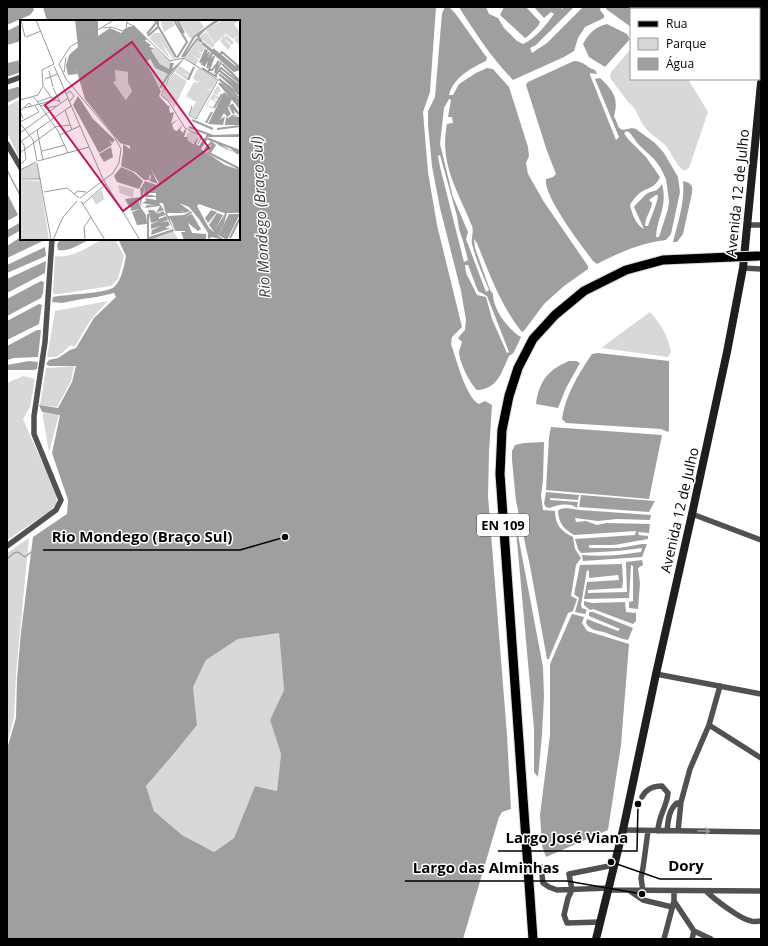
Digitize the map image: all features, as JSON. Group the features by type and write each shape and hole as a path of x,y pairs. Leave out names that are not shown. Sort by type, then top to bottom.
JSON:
{"main road":[{"name":"Avenida 12 de Julho","path":"596,939 623,830 724,367 743,268 761,82"},
{"name":"EN 109","path":"533,939 500,474 502,430 509,396 518,368 533,339 555,315 584,290 626,270 663,260 760,256"}],"street":[{"path":"7,82 20,77"},
{"path":"7,144 20,166"},
{"path":"748,225 761,225"},
{"path":"7,546 56,510 61,500 34,434 34,416 45,342 52,240"},
{"path":"743,268 761,269"},
{"path":"692,514 761,540"},
{"path":"656,674 761,694"},
{"path":"678,831 680,803 690,769 709,725 720,686"},
{"path":"709,725 761,758"},
{"path":"642,797 649,789 659,786 662,786 668,792 663,813 659,820 658,831"},
{"path":"667,831 672,806 680,803"},
{"path":"623,830 761,832"},
{"path":"643,890 641,878 648,831"},
{"path":"600,922 567,923 564,915 568,898 572,890 569,874 614,865"},
{"path":"541,867 543,883 557,890 608,889 761,891"},
{"path":"630,890 643,900 672,907"},
{"path":"664,939 674,901 674,891"},
{"path":"706,891 714,899 736,913 752,921 761,921"},
{"path":"674,901 694,931 711,939"},
{"path":"692,939 694,931"}],"green space":[{"path":"630,50 630,80 689,80 708,112 689,168 684,171 678,165 665,145 646,129 631,104 610,78 611,72"},
{"path":"20,100 20,159 7,133 7,106"},
{"path":"101,240 116,240 124,256 118,279 111,286 53,294 55,256 68,256"},
{"path":"108,301 90,322 74,347 71,345 57,357 47,357 55,311"},
{"path":"650,312 658,321 666,335 671,352 668,357 601,348"},
{"path":"74,366 71,381 57,407 40,405 46,368"},
{"path":"23,376 35,379 30,407 23,419 57,496 56,504 50,511 7,540 7,383"},
{"path":"43,413 59,414 49,453 43,417"},
{"path":"29,538 16,674 14,718 7,744 7,553"},
{"path":"279,633 284,690 270,720 281,754 277,791 255,786 234,838 214,852 182,835 154,811 146,786 197,725 193,687 206,660 238,639"}],"water":[{"path":"7,7 33,7 34,10 30,15 7,25"},
{"path":"43,7 436,7 430,92 423,112 428,172 437,225 462,327 452,337 451,344 462,377 474,400 479,404 485,401 492,405 488,496 507,735 511,809 502,812 499,817 463,939 7,939 7,749 16,718 17,679 21,632 33,537 67,514 68,500 52,453 60,415 42,412 39,405 58,408 72,382 76,366 49,366 46,364 49,360 58,358 76,348 94,318 116,297 114,293 62,303 52,302 53,297 103,291 114,287 121,276 126,256 118,240 240,240 240,20 47,20","holes":["279,633 284,690 270,720 281,754 277,791 255,786 234,838 214,852 182,835 154,811 146,786 197,725 193,687 206,660 238,639"]},
{"path":"445,7 450,8 455,13 487,58 486,61 463,74 454,84 449,95 453,95 459,84 487,68 493,69 509,87 528,147 529,156 526,163 528,174 544,202 588,266 588,269 564,286 544,304 522,332 502,300 474,239 475,248 490,290 493,294 498,313 506,324 521,337 514,352 508,357 503,370 494,384 484,389 477,390 468,378 459,356 462,342 458,338 465,330 466,320 461,291 440,208 432,166 428,125 428,111 435,97 442,13","holes":["449,99 451,100 448,117 452,117 453,123 447,124 445,138 448,165 451,177 472,226 472,244 489,290 486,292 466,239 468,232 453,197 440,144 444,108","440,155 468,260 464,262 438,156","465,265 468,265 478,291 487,296 509,352 507,353 492,319 486,297 477,295 466,273"]},
{"path":"459,7 486,7 489,14 498,18 504,28 517,41 523,44 536,35 554,14 551,12 544,18 534,7 561,7 562,9 565,7 574,7 536,45 530,48 532,53 547,43 583,7 601,7 600,10 604,15 604,18 585,27 578,38 574,51 513,80 484,45"},
{"path":"504,7 526,7 540,22 538,26 525,38 500,15"},
{"path":"606,7 681,8 630,8 630,26 606,9"},
{"path":"20,24 20,41 7,45 7,31"},
{"path":"607,24 627,34 630,39 605,67 589,57 583,44 593,31"},
{"path":"20,60 20,72 7,77 7,63"},
{"path":"574,61 580,62 595,70 597,74 590,73 590,75 616,140 619,137 595,79 600,78 614,95 616,104 614,116 619,128 623,130 632,128 636,129 655,143 664,153 678,177 680,192 671,234 666,240 648,243 597,264 593,261 564,221 547,187 546,179 553,177 556,174 526,85 528,82","holes":["627,131 654,159 666,179 669,201 659,237 656,237 664,199 662,184 657,190 648,193 634,207 644,229 637,222 632,212 630,205 635,197 655,184 660,177 646,157 628,139 624,133","658,195 655,207 648,226 645,226 652,203 649,200"]},
{"path":"20,86 20,96 7,103 7,90"},
{"path":"683,181 691,185 692,193 683,234 677,242 673,242 682,204"},
{"path":"7,193 18,215 7,221"},
{"path":"20,223 20,231 7,238 7,230"},
{"path":"20,238 20,240 45,240 7,258 7,246"},
{"path":"88,240 66,250 58,250 57,245 59,241"},
{"path":"45,247 46,256 7,273 7,265"},
{"path":"46,261 45,273 7,293 7,279"},
{"path":"41,281 44,282 41,298 7,316 7,299"},
{"path":"39,304 42,305 39,324 7,340 7,321"},
{"path":"37,330 41,330 38,357 14,358 7,360 7,346"},
{"path":"598,353 669,361 668,432 661,429 566,423 562,419 569,393 592,354"},
{"path":"29,361 38,362 37,369 7,370 7,365"},
{"path":"569,361 576,361 580,363 566,388 558,408 536,404 539,389 546,377 555,368"},
{"path":"551,427 662,435 649,499 546,490 549,437"},
{"path":"544,442 541,495 543,510 555,511 558,524 562,530 573,537 575,549 581,558 576,565 571,596 577,599 573,611 568,613 549,659 547,659 530,566 516,501 512,460 512,451 515,445"},
{"path":"546,492 579,495 578,500 550,498 550,500 578,502 577,508 571,505 560,505 549,508 546,507 544,504"},
{"path":"581,495 655,501 649,512 579,507"},
{"path":"566,508 651,515 650,520 617,519 598,521 575,518 576,522 586,521 597,525 606,523 650,524 649,533 638,532 639,535 648,536 648,539 614,545 589,545 589,548 619,548 647,544 642,557 583,561 582,555 604,556 626,554 641,552 642,548 581,553 575,539 635,535 636,531 574,535 567,531 561,523 558,511"},
{"path":"515,519 543,667 544,696 538,777 534,772 534,729"},
{"path":"642,560 643,565 638,568 640,583 638,609 629,608 629,602 633,601 633,566 631,565 629,598 584,599 587,582 619,580 618,575 589,578 589,571 587,570 581,605 582,608 587,610 585,614 575,612 579,598 574,594 580,565 622,564 622,588 588,590 588,593 627,592 626,562"},
{"path":"584,601 592,603 625,602 626,612 636,613 636,621 633,624 593,609 590,610 584,605"},
{"path":"589,612 593,612 633,628 628,640 588,626 586,623 587,619 618,631 620,629 589,616"},
{"path":"572,614 584,617 582,623 587,631 629,644 621,745 608,830 546,857 542,846 540,815 550,735 550,664"}],"waterway":[{"path":"7,170 20,195"},
{"path":"7,559 14,553 18,552 25,557 31,552"}],"place":[{"name":"Rio Mondego (Braço Sul)","path":"285,537"},
{"name":"Largo José Viana","path":"638,804"},
{"name":"Dory","path":"611,862"},
{"name":"Largo das Alminhas","path":"642,894"}]}
